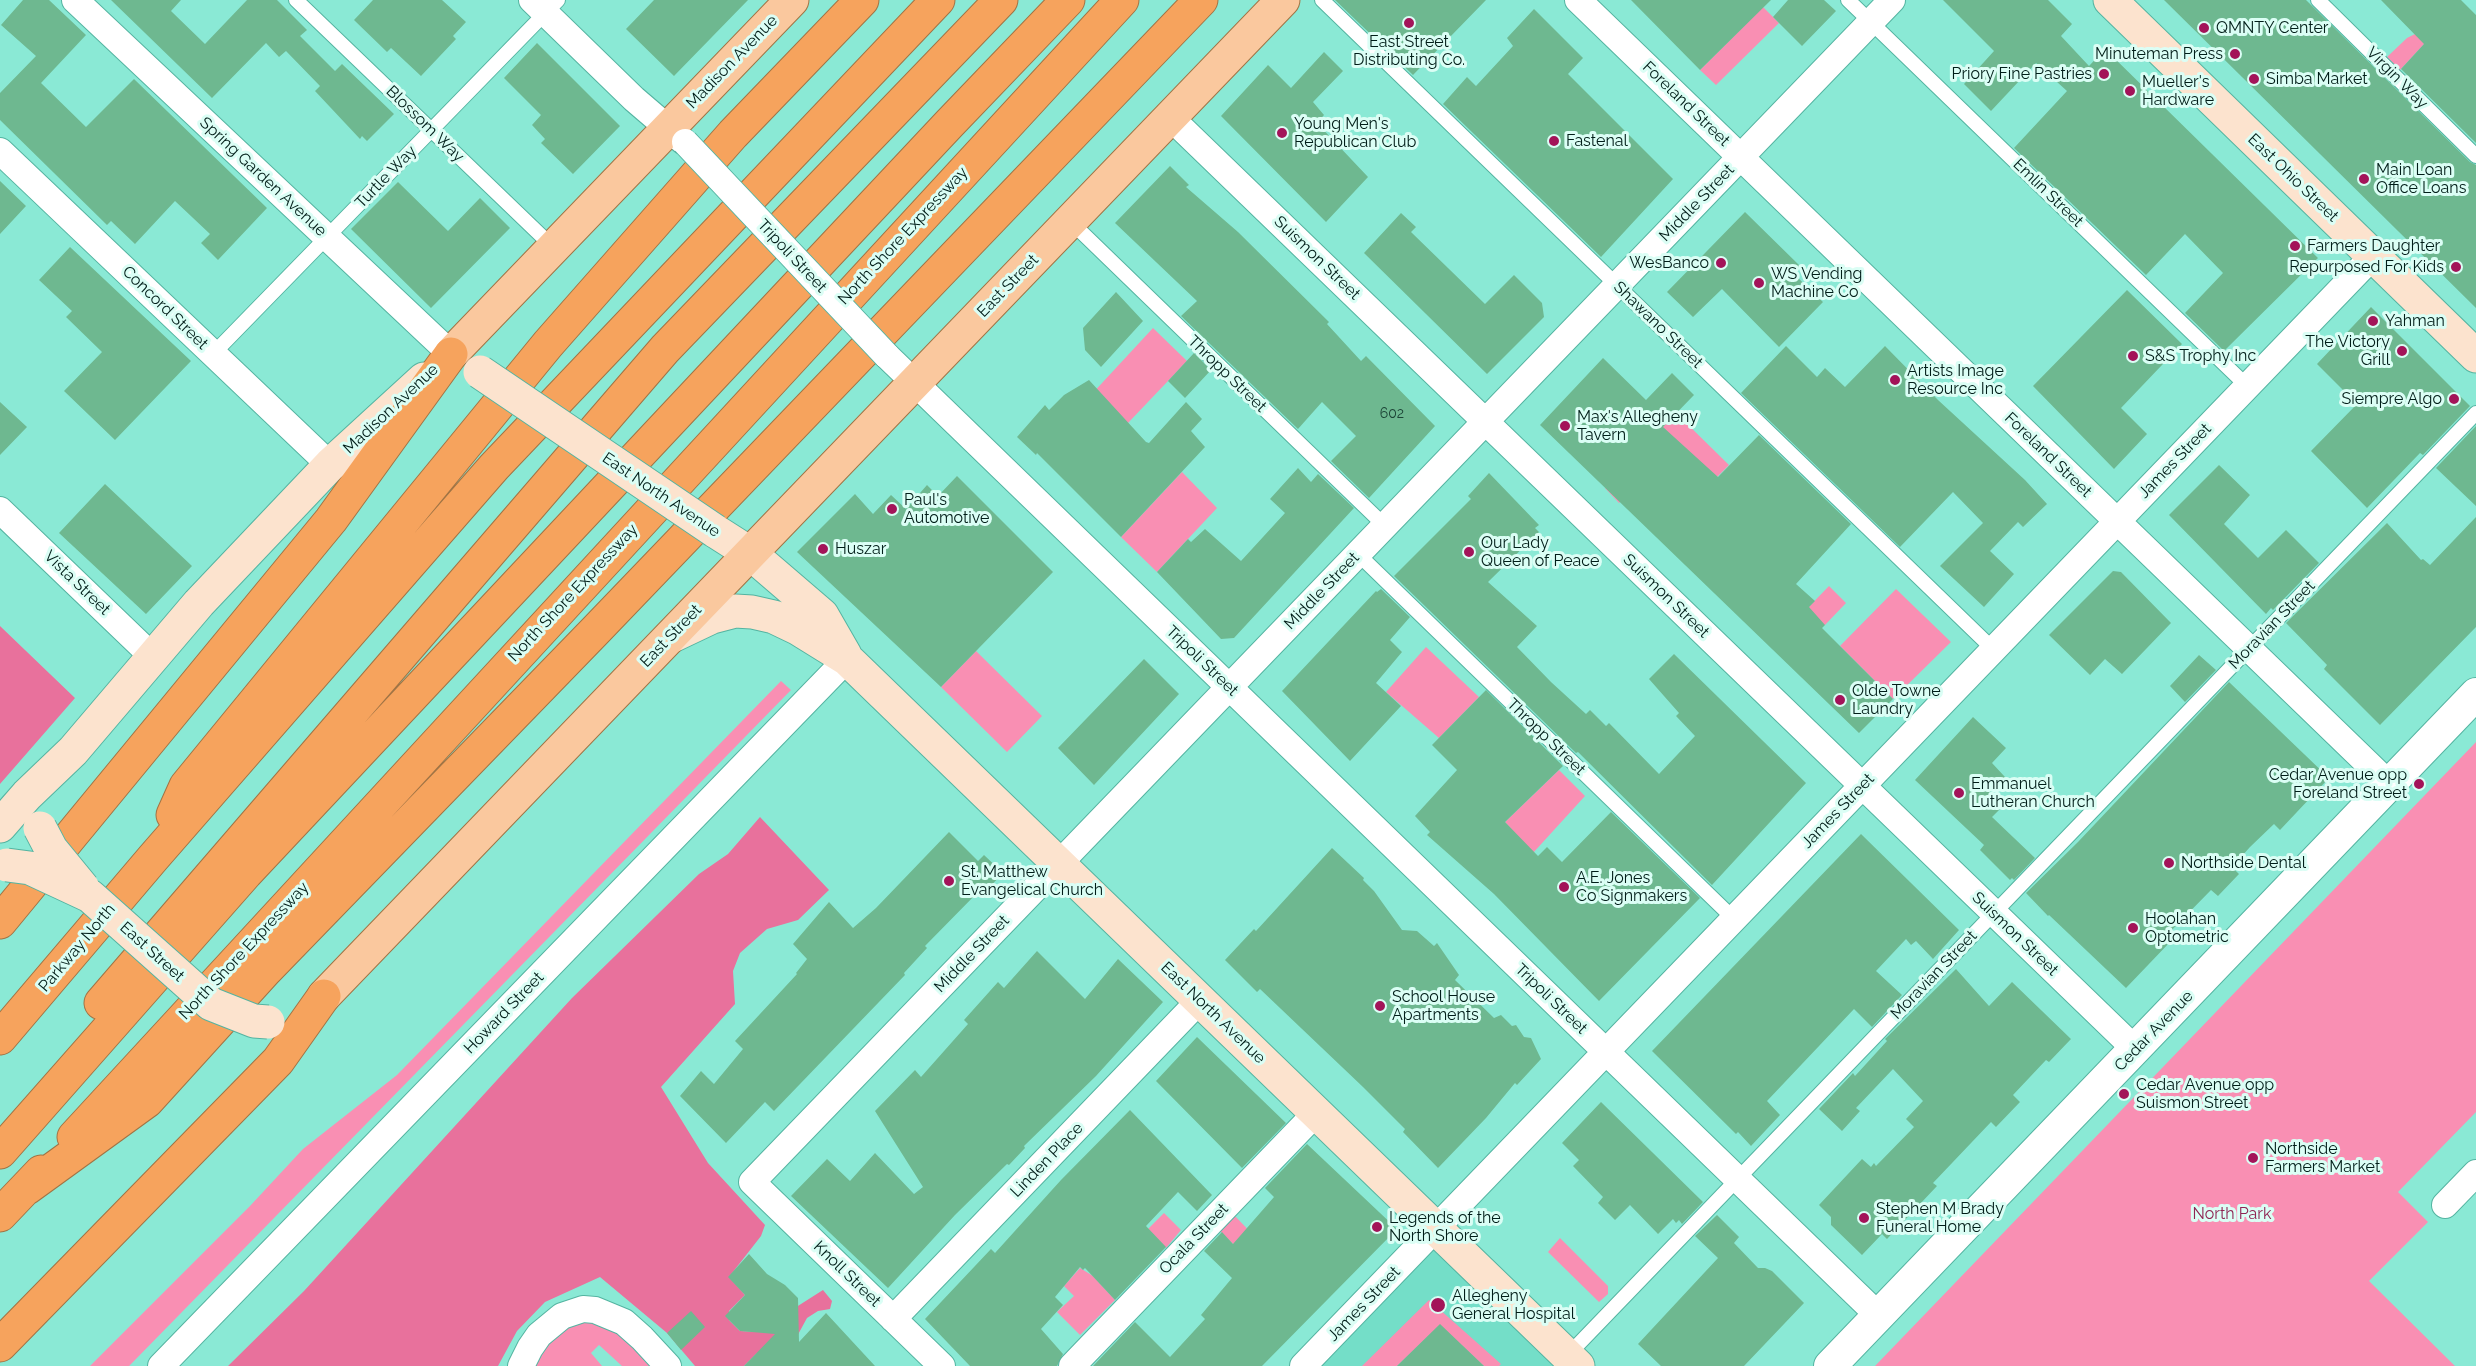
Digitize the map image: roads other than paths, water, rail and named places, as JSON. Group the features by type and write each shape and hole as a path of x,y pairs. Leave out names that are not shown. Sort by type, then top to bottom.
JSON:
{"highway":[{"path":"153,858 186,786 548,344 733,134 862,0"},
{"path":"153,858 494,467 938,0"},
{"path":"0,1122 665,349 1001,0"},
{"path":"0,1152 246,873 1068,0"},
{"name":"North Shore Expressway","path":"27,1188 1122,0"},
{"path":"0,1215 27,1188 147,1101 266,970 1201,0"},
{"path":"0,922 331,520 451,354"},
{"name":"Parkway North","path":"0,1038 153,858"},
{"path":"0,1345 278,1061 324,996"}],"main road":[{"name":"Madison Avenue","path":"0,826 27,795 72,751 199,603 330,465 451,354 554,248 677,135 792,0"},
{"name":"East Street","path":"4,866 30,868 90,896 211,1004 254,1022 268,1022 304,1011 324,996 1283,0"},
{"name":"East Ohio Street","path":"2110,0 2476,356"},
{"name":"East North Avenue","path":"451,354 751,554 822,615 847,659"},
{"name":"East North Avenue","path":"671,636 712,617 735,611 752,612 774,617 789,624 847,659 1573,1361"},
{"path":"72,751 46,795 41,812 40,828 51,849 90,896"}],"street":[{"name":"Spring Garden Avenue","path":"75,0 451,354"},
{"name":"Foreland Street","path":"1578,0 2389,784"},
{"name":"Middle Street","path":"752,1182 1892,0"},
{"name":"Tripoli Street","path":"545,4 634,99 677,135 914,383 1879,1316"},
{"name":"Suismon Street","path":"1170,117 2136,1050"},
{"name":"Concord Street","path":"0,151 330,465"},
{"name":"James Street","path":"1303,1366 2373,256"},
{"name":"Vista Street","path":"0,510 153,657"},
{"name":"Howard Street","path":"161,1366 847,659"},
{"name":"Cedar Avenue","path":"1830,1366 2476,694"},
{"name":"Linden Place","path":"893,1319 1200,1000"},
{"name":"Ocala Street","path":"1072,1366 1316,1113"},
{"path":"2445,1205 2476,1173"},
{"name":"Knoll Street","path":"752,1182 942,1366"},
{"path":"521,1366 539,1335 562,1316 583,1309 605,1313 624,1322 668,1366"}],"lane":[{"name":"Blossom Way","path":"296,0 554,248"},
{"name":"Shawano Street","path":"1322,0 1994,650"},
{"name":"Emlin Street","path":"1848,0 2247,386"},
{"name":"Virgin Way","path":"2318,0 2476,156"},
{"name":"Turtle Way","path":"213,354 431,130 545,4"},
{"name":"Thropp Street","path":"1070,221 1385,526"},
{"name":"Moravian Street","path":"1573,1361 1737,1179 2476,413"},
{"name":"Thropp Street","path":"1358,554 1734,919"}],"place":[{"name":"East Street Distributing Co.","path":"1409,23"},
{"name":"QMNTY Center","path":"2204,28"},
{"name":"Minuteman Press","path":"2235,54"},
{"name":"Priory Fine Pastries","path":"2104,74"},
{"name":"Simba Market","path":"2254,79"},
{"name":"Mueller's Hardware","path":"2130,91"},
{"name":"Young Men's Republican Club","path":"1282,133"},
{"name":"Fastenal","path":"1554,141"},
{"name":"Main Loan Office Loans","path":"2364,179"},
{"name":"Farmers Daughter","path":"2295,246"},
{"name":"WesBanco","path":"1721,263"},
{"name":"Repurposed For Kids","path":"2456,267"},
{"name":"WS Vending Machine Co","path":"1759,283"},
{"name":"Yahman","path":"2373,321"},
{"name":"The Victory Grill","path":"2402,351"},
{"name":"S&S Trophy Inc","path":"2133,356"},
{"name":"Artists Image Resource Inc","path":"1895,380"},
{"name":"Siempre Algo","path":"2454,399"},
{"name":"Max's Allegheny Tavern","path":"1565,426"},
{"name":"Paul's Automotive","path":"892,509"},
{"name":"Huszar","path":"823,549"},
{"name":"Our Lady Queen of Peace","path":"1469,552"},
{"name":"Olde Towne Laundry","path":"1840,700"},
{"name":"Cedar Avenue opp Foreland Street","path":"2419,784"},
{"name":"Emmanuel Lutheran Church","path":"1959,793"},
{"name":"Northside Dental","path":"2169,863"},
{"name":"St. Matthew Evangelical Church","path":"949,881"},
{"name":"A.E. Jones Co Signmakers","path":"1564,887"},
{"name":"Hoolahan Optometric","path":"2133,928"},
{"name":"School House Apartments","path":"1380,1006"},
{"name":"Cedar Avenue opp Suismon Street","path":"2124,1094"},
{"name":"Northside Farmers Market","path":"2253,1158"},
{"name":"Stephen M Brady Funeral Home","path":"1864,1218"},
{"name":"Legends of the North Shore","path":"1377,1227"},
{"name":"Allegheny General Hospital","path":"1438,1305"}],"park label":[{"name":"North Park","path":"2232,1214"}]}
